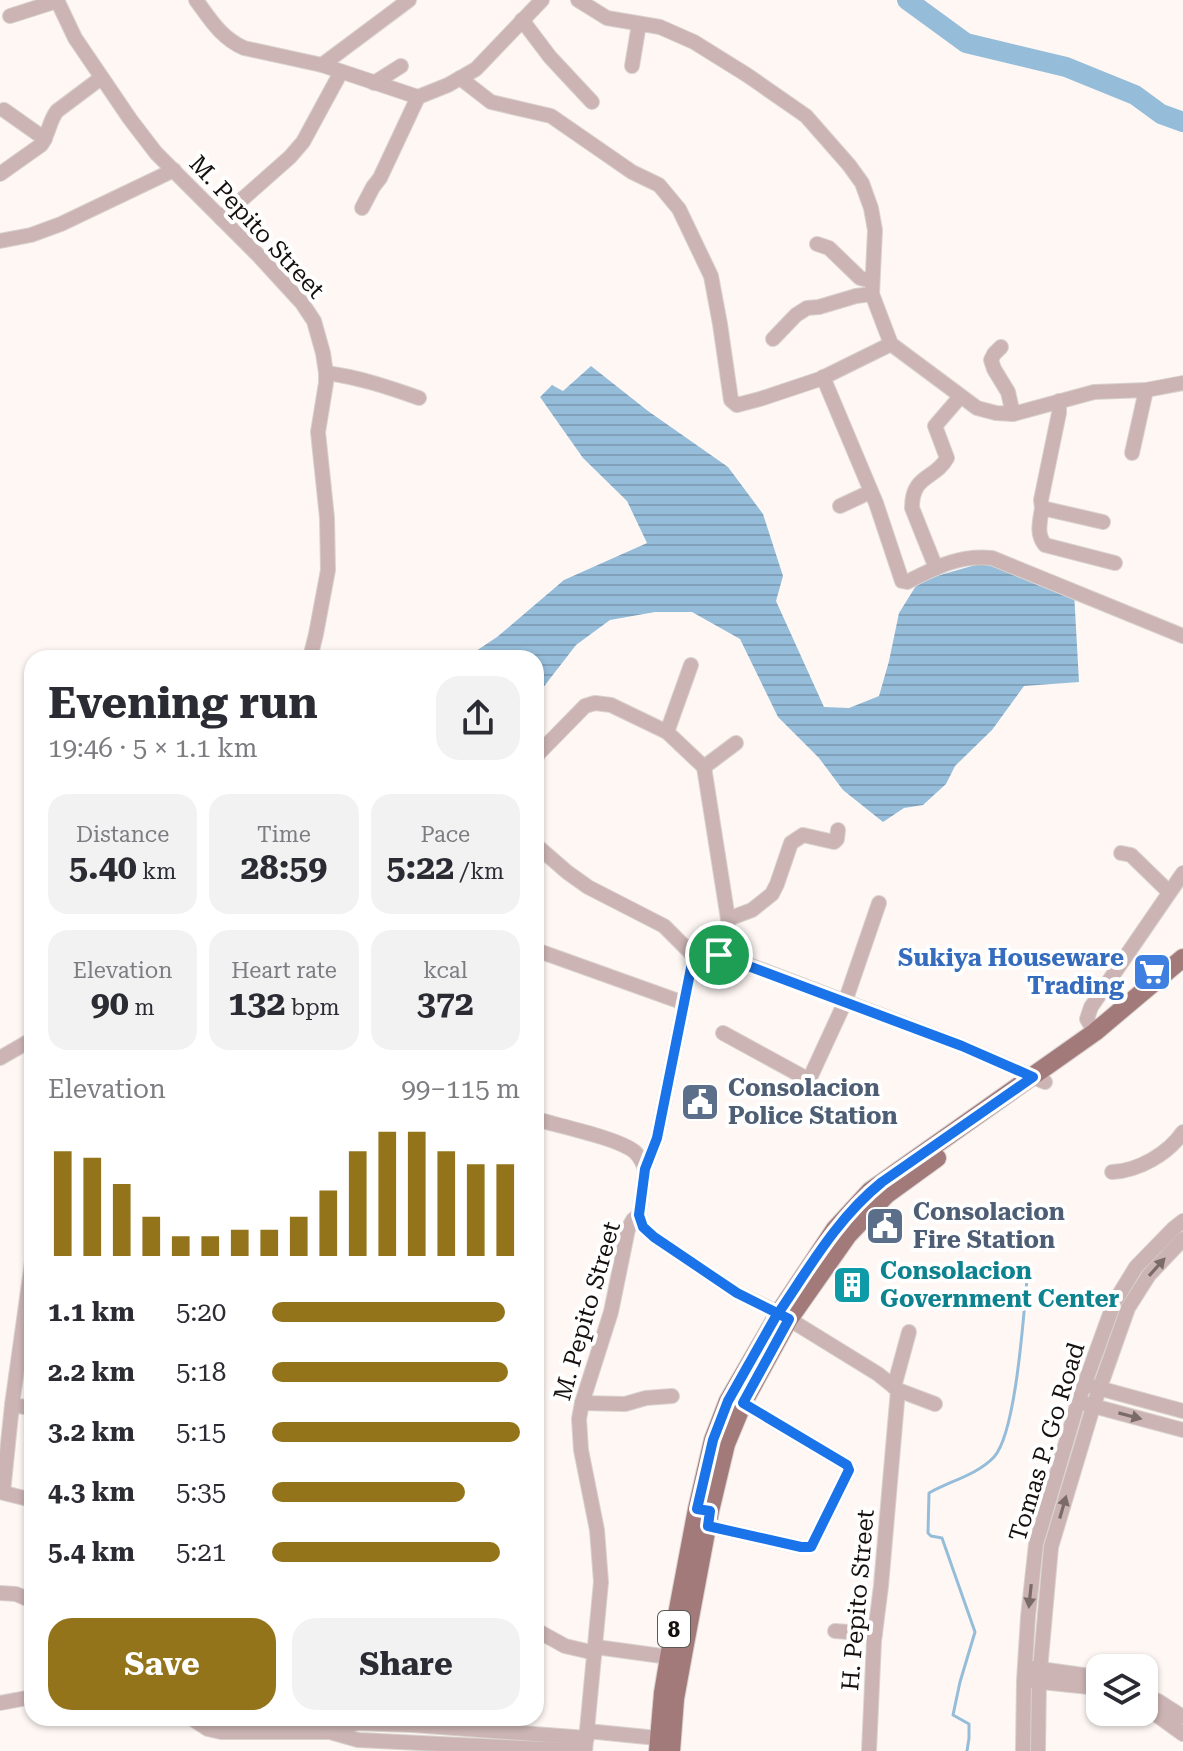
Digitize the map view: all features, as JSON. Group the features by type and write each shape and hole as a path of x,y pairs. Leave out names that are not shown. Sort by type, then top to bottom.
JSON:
{"main road":[{"name":"8","path":"665,1745 683,1655 705,1515 713,1440 728,1401 784,1316 848,1235 886,1195 1039,1079 1183,958"},
{"name":"8","path":"1039,1079 1117,1030 1183,974"},
{"name":"8","path":"665,1745 669,1657 705,1515 726,1444 784,1316"}],"street":[{"path":"10,16 57,0"},
{"name":"M. Pepito Street","path":"57,0 75,38 156,153 259,256 314,321 326,373 318,432 327,518 328,570 312,650"},
{"path":"196,0 221,34 244,48 322,65 418,97"},
{"path":"322,65 409,0"},
{"path":"362,208 380,178 418,97 476,69 542,0"},
{"path":"578,0 607,18 666,29 694,42 806,116 862,183 875,230 872,288 891,344 977,408 1013,414 1094,392 1146,390 1183,383"},
{"path":"522,20 550,57 592,102"},
{"path":"632,66 639,24"},
{"path":"374,83 401,66"},
{"path":"221,218 303,142 341,72"},
{"path":"0,174 45,139 52,116 57,111 101,78"},
{"path":"460,78 491,102 551,116 632,172 659,185 679,209 711,276 733,403 737,405 760,399 823,377 891,344"},
{"path":"4,110 45,139"},
{"path":"0,241 31,235 61,224 174,170"},
{"path":"817,244 829,248 872,288"},
{"path":"773,339 807,308 856,296 872,288"},
{"path":"1001,347 991,360 1008,392 1013,414"},
{"path":"326,373 374,382 419,398"},
{"path":"823,377 902,581 907,582 957,559 992,558 1183,636"},
{"path":"1132,453 1146,390"},
{"path":"936,568 912,508 912,500 921,480 944,464 947,458 935,426 960,397"},
{"path":"1059,401 1041,500 1040,539 1045,545 1115,563"},
{"path":"840,506 870,492"},
{"path":"1042,508 1103,522"},
{"path":"667,732 691,665"},
{"path":"544,748 585,706 595,703 611,705 667,732 704,767 728,919 728,957"},
{"path":"704,767 736,743"},
{"path":"728,919 752,910 772,894 791,843 803,835 834,842 838,830"},
{"path":"1121,853 1131,855 1169,892"},
{"path":"544,854 588,887 664,926 697,959 719,955 728,957 962,1046 1039,1079"},
{"path":"1095,1032 1087,1019 1091,1007 1183,873"},
{"path":"723,1033 809,1080 845,1002 879,903"},
{"path":"544,953 684,1003"},
{"name":"M. Pepito Street","path":"586,1743 601,1582 597,1530 581,1450 579,1419 611,1312 628,1229 639,1215 645,1169 657,1138 691,968 697,959"},
{"path":"0,1058 24,1044"},
{"path":"544,1121 626,1146 637,1154 645,1169"},
{"path":"1112,1172 1126,1171 1163,1153 1183,1132"},
{"path":"639,1215 643,1227 654,1237 737,1293 784,1316 878,1374 896,1389 935,1404"},
{"name":"Tomas P. Go Road","path":"1023,1751 1051,1547 1093,1407 1092,1387 1114,1303 1136,1267 1183,1221"},
{"name":"Tomas P. Go Road","path":"1038,1751 1028,1617 1036,1544 1078,1402 1092,1387 1128,1308 1149,1275 1183,1239"},
{"path":"24,1329 2,1492 24,1498"},
{"name":"H. Pepito Street","path":"869,1751 875,1634 896,1389 909,1332"},
{"path":"1092,1387 1183,1411"},
{"path":"582,1403 625,1404 672,1396"},
{"path":"1078,1402 1183,1430"},
{"path":"705,1515 801,1547 811,1547 849,1470 847,1465 743,1403"},
{"path":"12,1405 24,1407"},
{"path":"0,1593 24,1598"},
{"path":"835,1631 875,1634"},
{"path":"544,1634 565,1646 669,1657"},
{"path":"1032,1674 1086,1678"},
{"path":"1032,1674 1086,1686"},
{"path":"0,1703 24,1698"},
{"path":"1158,1701 1183,1717"},
{"path":"1158,1716 1183,1734"},
{"path":"203,1726 221,1732 330,1732 369,1741 665,1745"},
{"path":"330,1732 348,1726"},
{"path":"369,1741 370,1726"},
{"path":"452,1726 586,1743"}],"water":[{"path":"591,366 728,467 763,514 783,576 776,601 824,707 849,708 879,696 899,613 919,581 993,560 1074,592 1079,682 1024,686 992,730 955,766 946,784 923,805 904,808 883,822 843,790 819,758 778,717 740,639 692,612 655,612 610,620 576,645 544,686 544,650 478,650 564,580 647,543 627,501 583,458 540,397 552,385 563,391"}],"waterway":[{"path":"907,0 966,43 1066,67 1135,95 1161,114 1183,122"},
{"path":"967,1751 969,1724 953,1715 975,1632 942,1538 928,1533 929,1493 980,1469 994,1457 1002,1443 1014,1396 1028,1268"}],"place":[{"name":"Sukiya Houseware Trading","path":"1152,972"},
{"name":"Consolacion Police Station","path":"700,1102"},
{"name":"Consolacion Fire Station","path":"885,1226"},
{"name":"Consolacion Government Center","path":"852,1285"}],"route":[{"path":"719,955 697,959 691,968 657,1138 645,1169 639,1215 643,1227 654,1237 737,1293 779,1313 789,1319 743,1403 847,1465 849,1470 811,1547 708,1526 710,1511 697,1509 713,1440 728,1401 775,1318 779,1313 788,1300 835,1229 870,1191 1033,1077 962,1046 719,955"}]}
